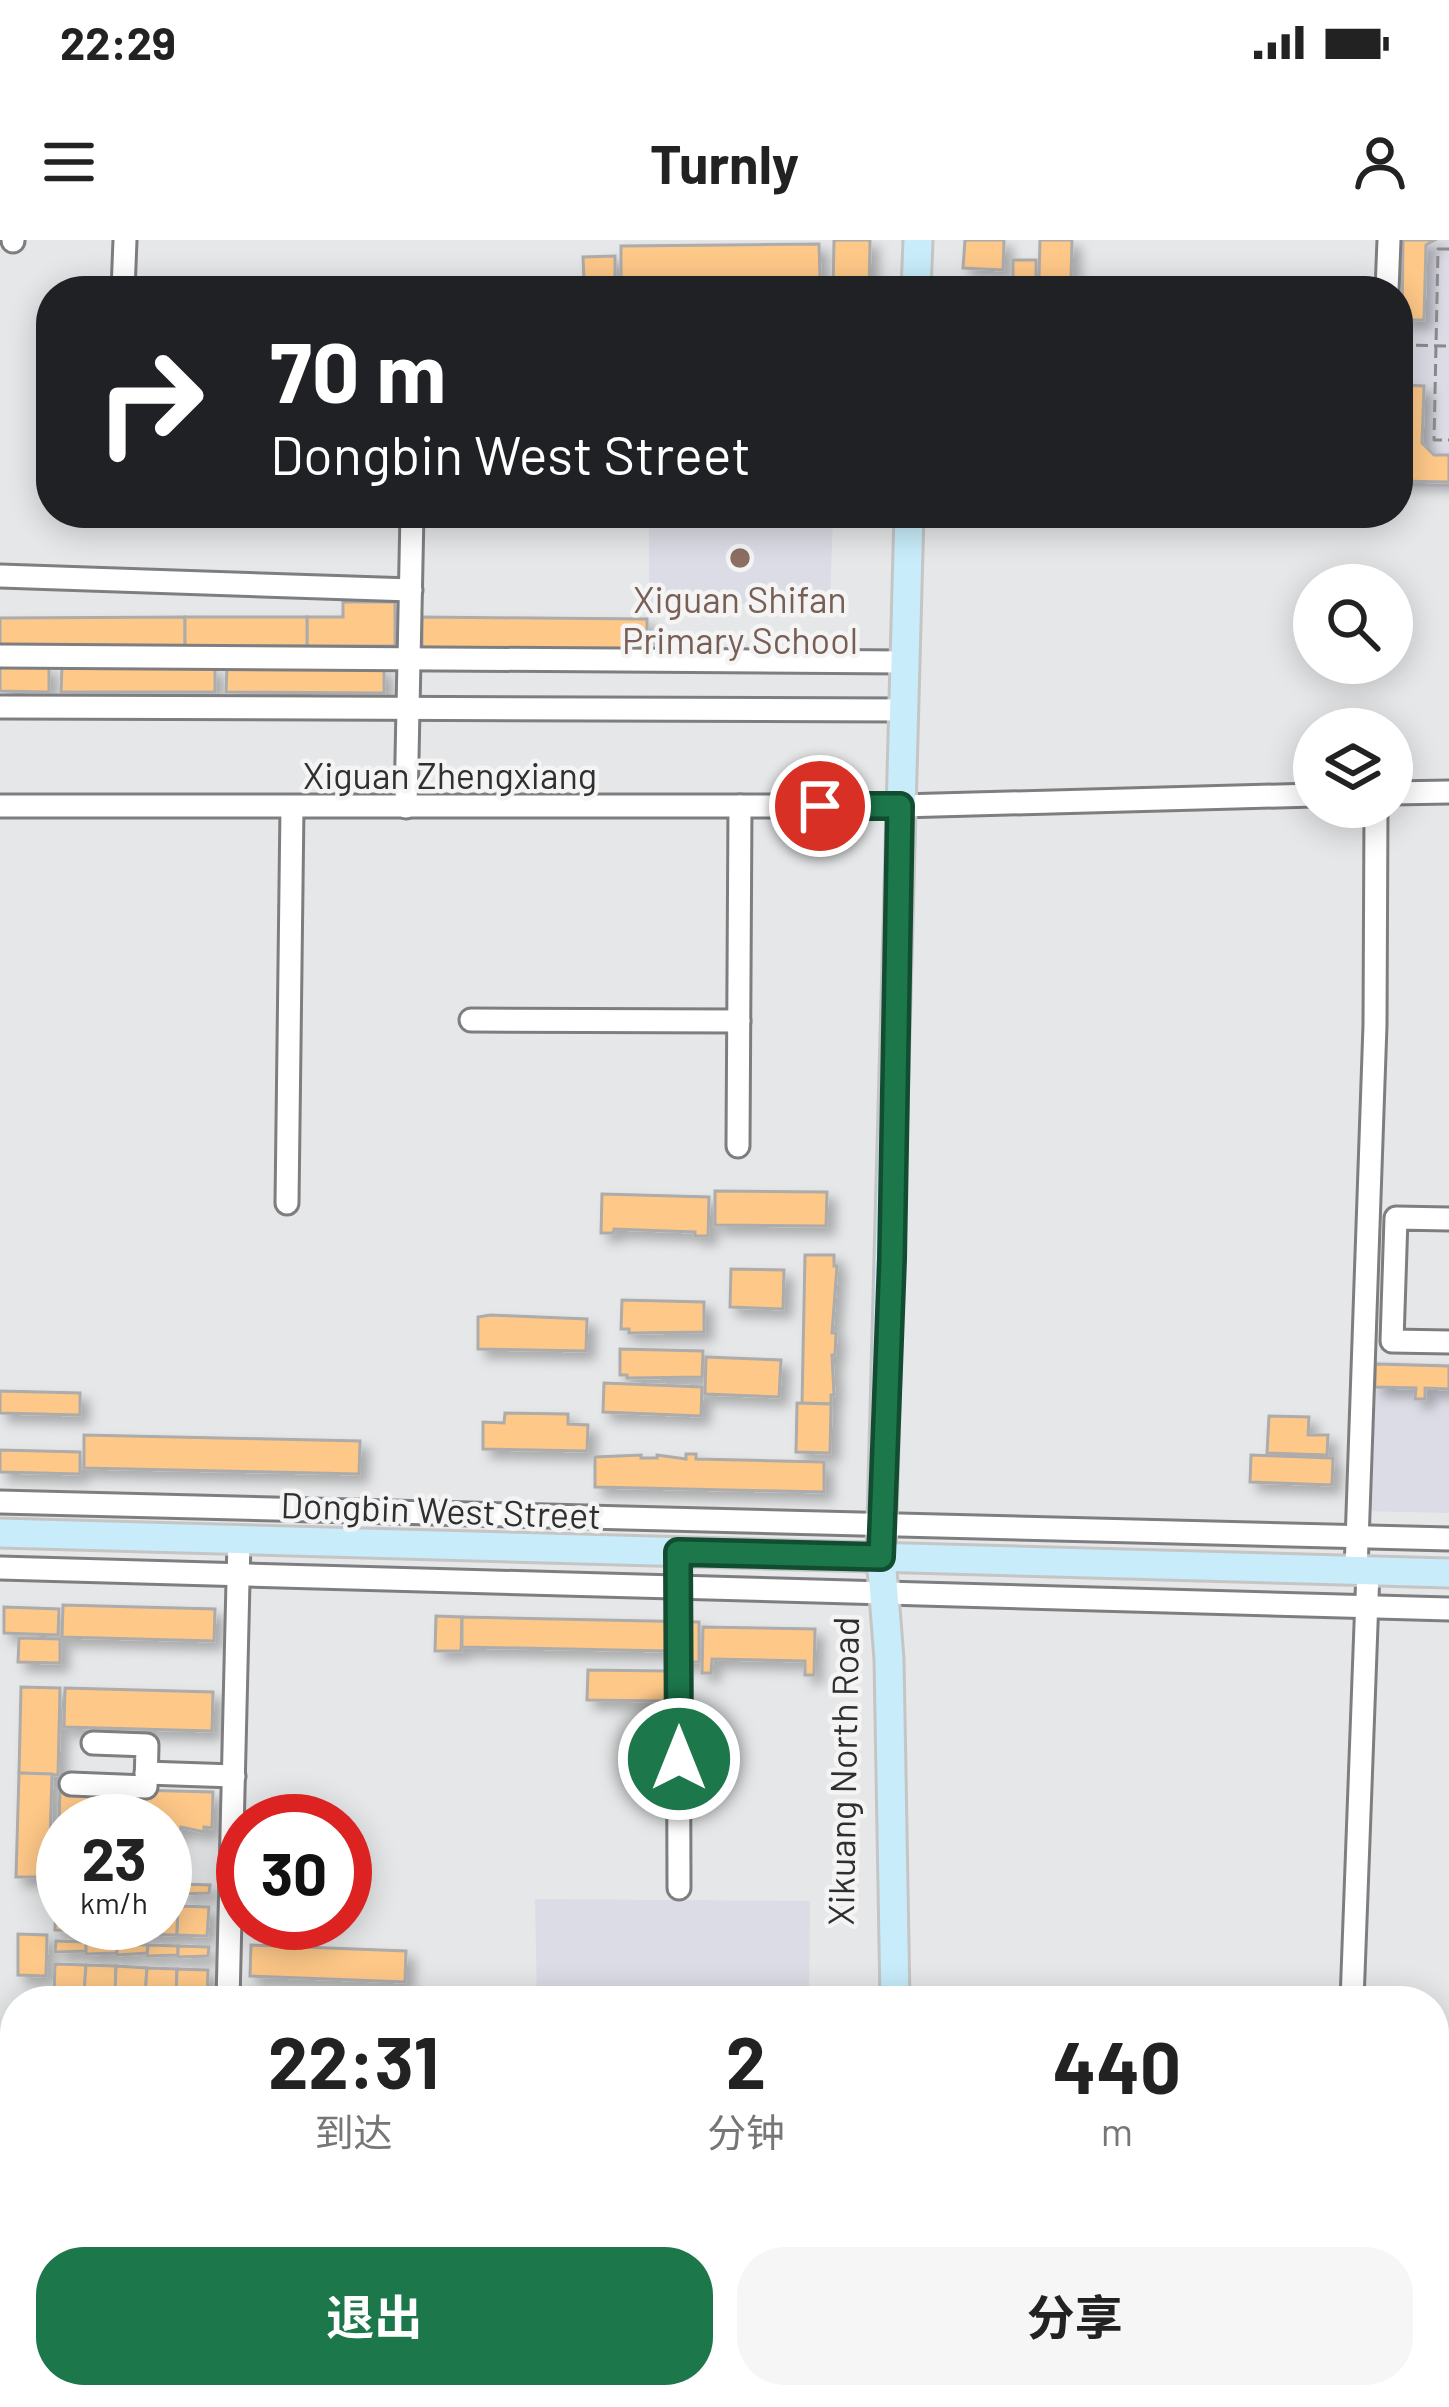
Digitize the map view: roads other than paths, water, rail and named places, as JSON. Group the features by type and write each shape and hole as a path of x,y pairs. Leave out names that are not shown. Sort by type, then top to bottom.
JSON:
{"main road":[{"path":"917,276 918,240"},
{"path":"881,1592 908,528"},
{"name":"Dongbin West Street","path":"0,1533 1449,1573"},
{"name":"Xikuang North Road","path":"878,1986 872,1659 881,1592"},
{"name":"Xikuang North Road","path":"881,1592 889,1659 895,1986"}],"street":[{"path":"124,276 125,240"},
{"path":"1388,276 1389,240"},
{"path":"406,807 412,528"},
{"path":"0,576 411,590"},
{"path":"0,656 905,662"},
{"path":"0,707 903,710"},
{"path":"1413,793 1449,792"},
{"name":"Xiguan Zhengxiang","path":"0,806 900,806 1293,796"},
{"path":"738,1146 740,806"},
{"path":"286,1203 292,807"},
{"path":"1353,1986 1367,1606 1358,1536 1376,1025 1376,828"},
{"path":"471,1020 739,1021"},
{"path":"1369,1216 1449,1219"},
{"path":"1396,1218 1392,1341 1449,1342"},
{"path":"0,1502 1449,1539"},
{"path":"228,1986 238,1540"},
{"path":"678,1552 679,1888"},
{"path":"0,1568 1449,1609"},
{"path":"71,1784 146,1786 147,1745 93,1743"},
{"path":"146,1773 234,1776"}],"place":[{"name":"Xiguan Shifan Primary School","path":"740,558"}]}
